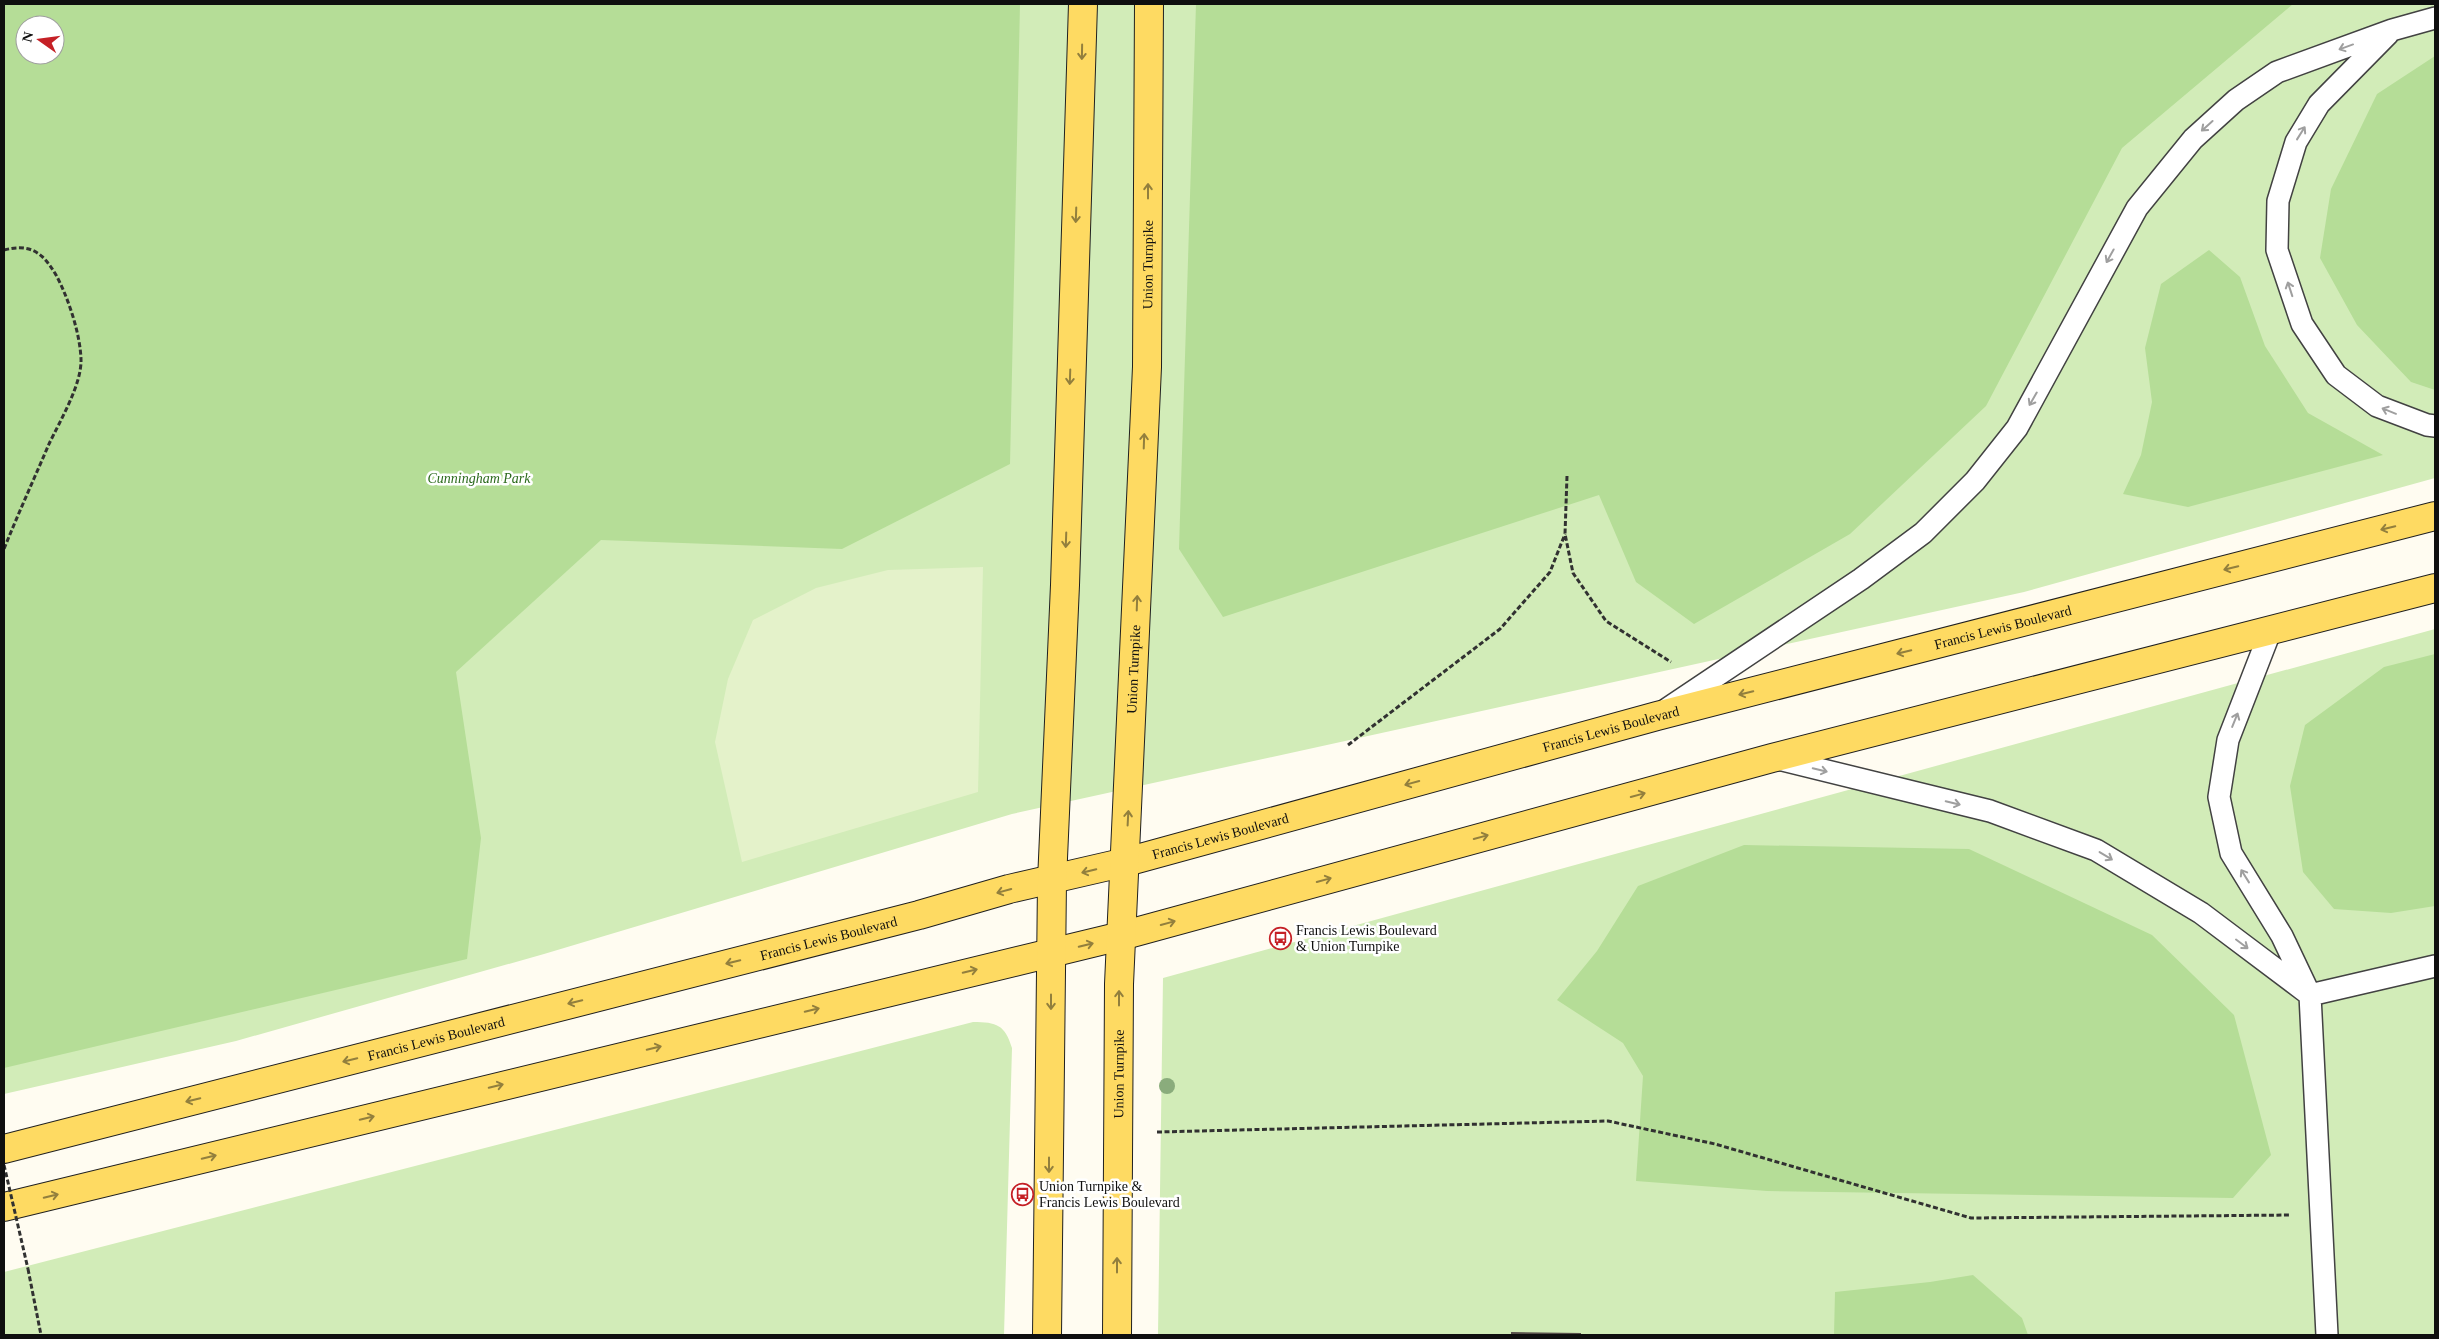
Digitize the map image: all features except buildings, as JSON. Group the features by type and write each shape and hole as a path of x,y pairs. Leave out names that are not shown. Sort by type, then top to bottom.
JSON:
{"main road":[{"path":"1047,1335 1050,953 1065,585 1083,4"},
{"name":"Union Turnpike","path":"1117,1335 1121,936 1126,862 1147,367 1149,4"},
{"name":"Francis Lewis Boulevard","path":"4,1149 919,915 1009,889 1052,881 1126,862 1657,716 2435,516"},
{"path":"4,1207 1121,936 1772,758 2270,632 2435,588"}],"lane":[{"path":"1657,716 1861,580 1923,533 1975,481 2017,428 2137,208 2193,139 2236,100 2277,72 2392,30 2435,18"},
{"path":"2392,30 2319,104 2296,142 2278,201 2277,250 2302,324 2336,375 2377,406 2427,426 2435,426"},
{"path":"2270,632 2228,740 2219,797 2231,853 2282,936 2310,995 2328,1335"},
{"path":"1772,758 1990,811 2096,850 2201,913 2310,995"},
{"path":"2310,995 2435,966"}],"path":[{"path":"4,250 16,247 26,248 42,255 47,261 64,289 73,318 81,359 78,378 4,549"},
{"path":"1567,476 1565,534 1573,573 1606,621 1671,662"},
{"path":"1348,745 1500,629 1550,572 1565,534"},
{"path":"1157,1132 1608,1121 1715,1144 1971,1218 2322,1215"},
{"path":"4,1165 28,1269 40,1335"}],"green space":[{"name":"Cunningham Park","path":"4,4 2435,4 2435,478 2024,592 1012,814 544,954 236,1041 4,1094"},
{"path":"4,4 1020,4 1010,464 842,549 601,540 456,672 481,838 467,959 4,1068"},
{"path":"1196,4 2293,4 2122,148 1986,406 1850,534 1694,624 1636,582 1599,495 1223,617 1179,549"},
{"path":"2435,56 2435,390 2411,382 2357,325 2320,258 2331,189 2377,94"},
{"path":"2209,250 2240,277 2265,346 2308,413 2383,455 2188,507 2123,494 2141,455 2152,402 2145,348 2161,284"},
{"path":"983,567 978,792 742,862 715,742 728,679 753,620 816,588 888,570"},
{"path":"2435,629 2435,1335 1158,1335 1163,978"},
{"path":"2435,654 2435,906 2391,913 2334,909 2303,872 2290,786 2305,725 2384,667"},
{"path":"1744,845 1969,849 2152,935 2234,1015 2271,1155 2233,1198 1767,1191 1636,1181 1643,1076 1623,1043 1557,1000 1597,951 1638,886"},
{"path":"973,1022 999,1026 1006,1034 1012,1048 1004,1335 4,1335 4,1272"},
{"path":"1973,1275 2022,1318 2028,1335 1834,1335 1835,1292 1930,1282"}],"place":[{"name":"Francis Lewis Boulevard & Union Turnpike","path":"1280,938"},
{"name":"Union Turnpike & Francis Lewis Boulevard","path":"1023,1194"}]}
